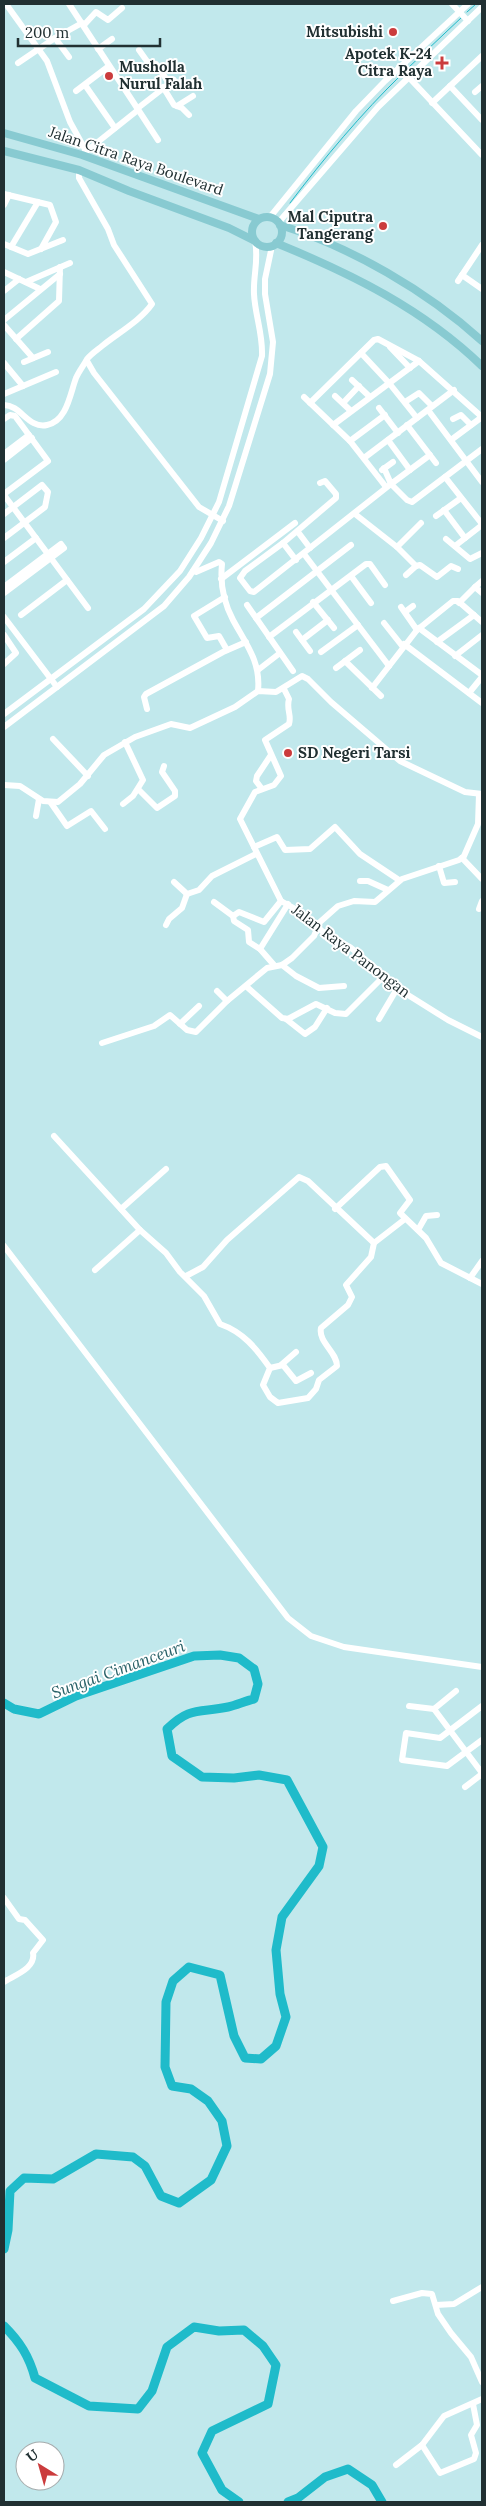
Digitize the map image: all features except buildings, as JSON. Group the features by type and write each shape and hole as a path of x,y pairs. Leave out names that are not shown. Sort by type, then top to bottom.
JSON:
{"main road":[{"name":"Jalan Citra Raya Boulevard","path":"4,133 84,153 259,219"},
{"name":"Jalan Citra Raya Boulevard","path":"4,151 79,170 129,191 229,228 255,241"},
{"path":"482,341 449,314 404,284 320,239 279,224 270,217 259,219 252,231 255,241 263,246 274,244 333,266 396,299 460,346 482,366"},
{"path":"274,244 281,236 279,224"}],"street":[{"path":"6,4 47,61 84,153 169,83"},
{"path":"69,4 84,24 98,49 158,140"},
{"path":"452,4 463,15"},
{"path":"279,224 404,71 463,15 468,4"},
{"path":"270,217 356,111 404,71 463,15 482,6"},
{"path":"18,63 37,48 84,24 96,12 108,20 122,8"},
{"path":"55,38 69,57"},
{"path":"98,49 112,39"},
{"path":"139,50 149,64 156,64 169,83 177,106 189,115"},
{"path":"432,103 482,56"},
{"path":"76,92 109,66"},
{"path":"404,71 482,155"},
{"path":"85,85 115,128"},
{"path":"450,86 482,120"},
{"path":"475,92 482,86"},
{"path":"177,106 193,96"},
{"path":"4,406 10,405 31,422 39,425 53,423 62,414 76,377 89,356 144,313 152,304 114,245 108,228 79,178 79,170"},
{"path":"4,205 6,195 49,204 56,222 41,249"},
{"path":"11,247 38,202"},
{"path":"4,244 28,254 63,240"},
{"path":"4,714 157,598 185,564 213,516 240,435 262,356 262,343 254,294 258,256 255,241"},
{"path":"4,728 157,611 177,592 193,571 223,521 271,365 273,342 264,294 265,280 274,244"},
{"path":"458,281 479,256 482,245"},
{"path":"4,320 70,263"},
{"path":"4,291 22,281 60,270"},
{"path":"16,339 58,301 60,270"},
{"path":"4,272 40,289"},
{"path":"462,275 482,288"},
{"path":"4,324 33,358"},
{"path":"310,403 376,339 419,361 454,390 482,417 450,440"},
{"path":"388,346 410,368"},
{"path":"24,362 48,352"},
{"path":"361,353 389,383 417,418"},
{"path":"87,360 94,373 199,508 223,521"},
{"path":"333,425 419,361"},
{"path":"4,363 23,386"},
{"path":"4,394 56,372"},
{"path":"352,380 370,397"},
{"path":"343,403 359,386"},
{"path":"364,458 454,390"},
{"path":"405,402 419,393 450,440 482,482"},
{"path":"335,396 351,411"},
{"path":"304,397 350,442 389,486 412,502 482,449"},
{"path":"379,408 398,432"},
{"path":"4,419 10,415 15,416 48,460 4,495 88,608"},
{"path":"350,442 385,415"},
{"path":"453,419 462,415 471,425"},
{"path":"408,425 436,463"},
{"path":"4,454 31,437"},
{"path":"4,460 31,437"},
{"path":"388,440 410,470"},
{"path":"320,483 326,480 337,496 298,532 245,571 240,578 250,591 254,592 430,455"},
{"path":"377,474 393,462"},
{"path":"384,468 389,486"},
{"path":"445,477 482,524 455,546"},
{"path":"4,514 42,485 48,492 45,507 4,538"},
{"path":"436,516 461,498"},
{"path":"444,510 465,538"},
{"path":"355,514 397,547 416,566"},
{"path":"221,579 295,522"},
{"path":"397,547 421,523"},
{"path":"298,532 310,548"},
{"path":"4,562 36,538"},
{"path":"446,539 470,559 482,553"},
{"path":"284,543 296,560"},
{"path":"256,618 351,545"},
{"path":"304,554 389,666"},
{"path":"4,587 49,556"},
{"path":"4,593 49,556"},
{"path":"193,571 196,572 219,562 222,564 221,579 225,597 233,621 246,642 258,670 258,691"},
{"path":"269,637 369,563 385,585"},
{"path":"406,575 416,566 420,565 438,577 451,566 458,569"},
{"path":"350,576 371,603"},
{"path":"21,615 67,580"},
{"path":"459,603 482,581"},
{"path":"475,586 482,593"},
{"path":"225,597 204,608 194,617 207,638 220,636 227,650"},
{"path":"372,688 418,629 453,601 459,603 482,622"},
{"path":"314,602 334,628"},
{"path":"247,605 293,671"},
{"path":"413,606 403,610 418,629 482,676 469,693"},
{"path":"437,642 474,615"},
{"path":"4,617 57,687"},
{"path":"302,640 328,620"},
{"path":"384,622 404,646 482,703"},
{"path":"322,652 358,625"},
{"path":"296,632 310,651"},
{"path":"4,635 16,653 4,664"},
{"path":"455,656 482,635"},
{"path":"147,709 144,697 146,694 227,650 246,642"},
{"path":"336,668 360,650"},
{"path":"258,670 280,652"},
{"path":"345,661 381,696"},
{"path":"475,670 482,664"},
{"path":"51,803 67,795 88,776 104,755 125,742 171,724 190,728 235,707 258,691 276,692 284,689 300,676 306,677 331,702 400,761 466,792 481,794 478,824 462,858 399,880 372,903 354,902 340,905 318,926 311,939 282,965"},
{"name":"Jalan Raya Panongan","path":"284,689 289,699 286,709 290,719 286,726 265,740 281,776 274,785 255,792 250,805 240,817 256,854 275,886 281,901 288,904 322,931 350,947 398,987 448,1020 482,1037"},
{"path":"53,740 88,776"},
{"path":"123,804 138,789 143,780 125,742"},
{"path":"262,788 256,781 257,776 271,756"},
{"path":"138,789 157,808 175,796 175,791 162,772 164,766"},
{"path":"4,785 20,786 39,799 51,803 67,826 91,811 105,829"},
{"path":"36,816 39,799"},
{"path":"254,847 277,837 285,850 310,849 335,827 360,854 399,880"},
{"path":"187,894 199,890 212,876 256,854"},
{"path":"462,858 482,879"},
{"path":"439,866 444,883 455,882"},
{"path":"360,882 368,881 388,890"},
{"path":"174,882 187,894"},
{"path":"166,924 182,908 187,894"},
{"path":"233,916 239,912 264,922 281,901"},
{"path":"478,909 482,901"},
{"path":"214,902 248,930 249,942 260,949 274,965"},
{"path":"260,949 288,904"},
{"path":"102,1043 154,1026 170,1015 188,1030 196,1032 227,1001 274,965 282,965 296,976 319,988 344,986"},
{"path":"286,1020 314,1004 328,1008 335,1013 346,1014 384,976"},
{"path":"247,987 305,1034 315,1027 328,1008"},
{"path":"380,1019 398,987"},
{"path":"216,992 227,1001"},
{"path":"180,1024 199,1006"},
{"path":"54,1136 140,1230 166,1253 182,1274 186,1276 210,1304 220,1324 229,1327 249,1340 270,1368"},
{"path":"336,1209 384,1166 410,1200 400,1211 405,1219 431,1244 441,1263 482,1284"},
{"path":"121,1209 166,1170"},
{"path":"186,1276 203,1267 227,1240 297,1178 301,1177 308,1181 336,1209 374,1242"},
{"path":"418,1230 426,1216 437,1216"},
{"path":"270,1368 263,1385 274,1401 283,1403 308,1398 316,1389 318,1380 336,1368 337,1361 322,1337 320,1330 348,1305 352,1297 346,1285 371,1257 374,1242 405,1219"},
{"path":"95,1270 140,1230"},
{"path":"4,1246 288,1618 311,1636 344,1647 482,1668"},
{"path":"470,1278 482,1261"},
{"path":"270,1368 281,1365 296,1352"},
{"path":"281,1365 296,1380 311,1373"},
{"path":"434,1709 456,1691"},
{"path":"409,1706 434,1709 482,1773 465,1787"},
{"path":"482,1706 440,1738 406,1733 402,1760 447,1766 482,1740"},
{"path":"4,1898 19,1919 25,1920 43,1940 33,1953 34,1959 31,1965 4,1982"},
{"path":"436,2305 454,2304 482,2287"},
{"path":"393,2301 427,2292 432,2294 438,2314 451,2333 471,2356 482,2382"},
{"path":"396,2465 422,2445 444,2416 482,2399"},
{"path":"422,2445 440,2473 474,2459 476,2453 471,2435 477,2426 473,2404"}],"waterway":[{"path":"467,12 476,4"},
{"path":"408,68 462,17"},
{"path":"290,203 344,136 402,74"},
{"name":"Sungai Cimanceuri","path":"4,1703 14,1709 39,1714 76,1696 194,1656 220,1655 239,1658 254,1669 258,1684 254,1699 182,1717 167,1729 172,1756 202,1777 234,1778 259,1775 287,1780 323,1847 319,1866 282,1917 276,1950 280,1994 286,2017 276,2046 261,2059 245,2058 234,2036 220,1975 189,1967 173,1981 166,2002 165,2067 172,2086 191,2089 208,2101 222,2121 227,2146 211,2180 179,2203 161,2196 145,2166 133,2157 96,2154 53,2179 24,2178 10,2191 8,2230 4,2249"},
{"name":"Sungai Cimanceuri","path":"4,2326 23,2350 35,2378 89,2406 138,2409 152,2391 167,2347 194,2327 219,2331 244,2330 263,2346 276,2365 268,2404 212,2431 202,2453 222,2490 239,2502"},
{"name":"Sungai Cimanceuri","path":"288,2502 298,2498 325,2477 348,2469 372,2485 382,2502"}],"place":[{"name":"Mitsubishi","path":"393,32"},
{"name":"Apotek K-24 Citra Raya","path":"442,63"},
{"name":"Musholla Nurul Falah","path":"109,76"},
{"name":"Mal Ciputra Tangerang","path":"383,226"},
{"name":"SD Negeri Tarsi","path":"288,753"}]}
